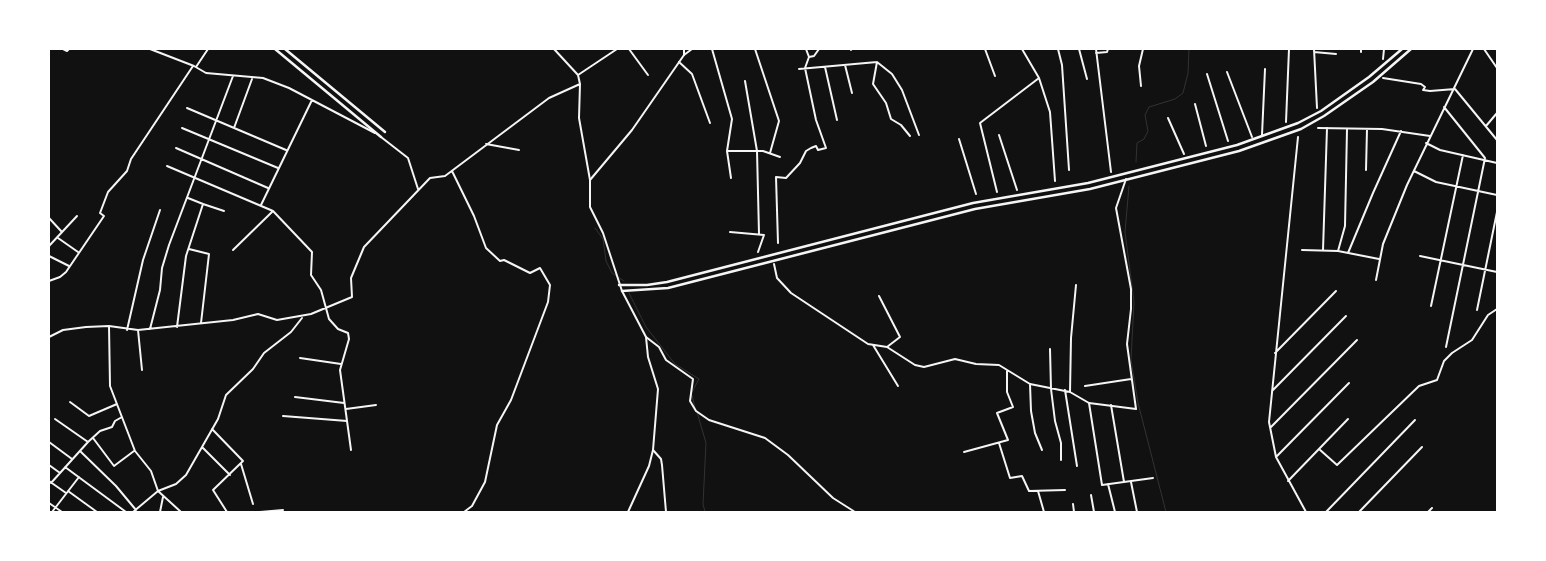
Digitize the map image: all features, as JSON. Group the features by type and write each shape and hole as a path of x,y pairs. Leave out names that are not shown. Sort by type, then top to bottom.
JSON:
{"main road":[{"path":"275,49 381,137"},
{"path":"285,49 385,132"},
{"path":"620,285 647,285 667,282 974,204 1088,183 1237,145 1298,123 1320,111 1369,77 1402,49"},
{"path":"622,291 647,291 668,288 975,210 1090,189 1239,151 1300,129 1344,103 1411,49"}],"street":[{"path":"63,49 67,51 69,49"},
{"path":"150,49 194,66 206,73 263,78 289,88 312,100 381,137 408,158 412,165 418,189"},
{"path":"49,280 60,277 69,267 104,216 100,213 108,192 127,171 131,159 194,66 208,49"},
{"path":"554,49 578,75 580,84 580,118 590,180 590,207 603,233 622,291 646,337 648,357 658,389 653,450 628,512"},
{"path":"578,75 617,49"},
{"path":"629,49 648,75"},
{"path":"684,49 684,56"},
{"path":"590,180 632,130 679,62 692,49"},
{"path":"712,49 732,119 727,151 731,178"},
{"path":"755,49 779,121 770,153"},
{"path":"778,243 776,176 786,178 800,163 806,151 811,148 816,146 818,150 826,148 816,120 805,68 808,57 806,49"},
{"path":"808,57 814,56 819,49"},
{"path":"984,49 995,76"},
{"path":"1022,49 1039,78 1050,112 1055,181"},
{"path":"1058,49 1063,75 1069,170"},
{"path":"1079,49 1087,78"},
{"path":"1096,49 1111,172"},
{"path":"1096,53 1107,52 1108,49"},
{"path":"1141,86 1139,66 1143,49"},
{"path":"1286,122 1289,49"},
{"path":"1314,49 1317,108"},
{"path":"1384,49 1384,59"},
{"path":"1376,280 1383,244 1426,143 1455,89 1473,49"},
{"path":"1484,49 1497,68"},
{"path":"1314,52 1336,54"},
{"path":"679,62 692,74 710,123"},
{"path":"800,69 878,62 892,74 902,90 919,135"},
{"path":"878,62 873,84 886,103 891,119 901,125 910,136"},
{"path":"845,64 852,93"},
{"path":"825,67 837,120"},
{"path":"1262,135 1265,69"},
{"path":"1227,72 1252,137"},
{"path":"1207,74 1228,141"},
{"path":"150,329 160,290 162,268 166,253 233,76"},
{"path":"234,128 252,77"},
{"path":"997,192 980,122 1039,78"},
{"path":"1383,78 1421,84 1424,87 1423,90 1455,89"},
{"path":"745,81 757,151 759,234"},
{"path":"49,337 63,330 109,326 127,330 178,327 234,320 258,314 277,320 326,310 352,297 351,278 364,247 430,178 445,176 549,98 580,84"},
{"path":"1455,89 1497,140"},
{"path":"261,205 286,150 312,100"},
{"path":"1195,104 1206,146"},
{"path":"1444,107 1485,160 1446,347"},
{"path":"187,108 286,150"},
{"path":"1486,126 1497,113"},
{"path":"1168,118 1184,154"},
{"path":"182,128 278,168"},
{"path":"1318,128 1401,131 1430,136"},
{"path":"1323,250 1327,128"},
{"path":"1338,251 1345,226 1347,129"},
{"path":"1366,170 1367,129"},
{"path":"1348,254 1401,131"},
{"path":"999,135 1016,190"},
{"path":"1298,137 1275,354 1270,428 1276,457 1306,512"},
{"path":"959,139 976,194"},
{"path":"1426,143 1440,150 1497,163"},
{"path":"486,144 520,150"},
{"path":"176,148 269,188"},
{"path":"727,151 757,151 780,157"},
{"path":"1431,306 1463,155"},
{"path":"167,166 273,211 312,252 311,275 322,290 329,319 338,329 348,333 349,339 341,364 351,450"},
{"path":"452,171 474,216 486,248 500,261 504,260 530,273 540,268 550,285 548,302 514,391 497,425 485,482 472,506 464,512"},
{"path":"1414,171 1436,182 1497,195"},
{"path":"774,264 777,278 791,293 835,324 868,344 887,347 915,365 924,367 962,359 976,364 999,365 1030,384 1065,390 1089,403 1136,409 1127,344 1132,309 1131,289 1116,208 1126,180"},
{"path":"188,198 224,212"},
{"path":"178,327 188,248 203,204"},
{"path":"127,330 143,260 160,210"},
{"path":"234,250 273,211"},
{"path":"1477,310 1497,212"},
{"path":"49,246 77,216"},
{"path":"49,218 62,232"},
{"path":"730,232 764,235 758,252"},
{"path":"58,238 78,252"},
{"path":"188,248 209,254 201,323"},
{"path":"1302,250 1338,251 1379,259"},
{"path":"49,256 69,267"},
{"path":"1420,256 1497,272"},
{"path":"1070,392 1071,338 1076,285"},
{"path":"1275,354 1336,291"},
{"path":"879,296 900,337 887,347"},
{"path":"1319,449 1336,465 1419,386 1436,380 1444,361 1452,353 1472,340 1488,315 1497,309"},
{"path":"133,512 158,491 176,484 186,475 212,429 226,395 253,369 264,353 291,332 302,316"},
{"path":"1272,391 1346,316"},
{"path":"109,326 108,376 134,451 150,471 163,498 181,512"},
{"path":"138,330 142,370"},
{"path":"646,337 658,347 666,360 693,379 690,401 696,411 709,420 766,438 788,455 833,498 855,512"},
{"path":"1270,428 1358,340"},
{"path":"874,345 898,386"},
{"path":"1050,349 1054,420 1061,443 1061,460"},
{"path":"300,358 341,364"},
{"path":"964,452 1008,440 997,413 1013,407 1007,392 1007,370"},
{"path":"1084,386 1132,379"},
{"path":"1276,457 1349,383"},
{"path":"1030,384 1031,411 1037,438 1042,450"},
{"path":"1065,390 1077,466"},
{"path":"295,397 344,402"},
{"path":"70,402 89,416 117,404"},
{"path":"1089,403 1102,485 1154,478"},
{"path":"346,409 376,404"},
{"path":"1111,406 1124,482"},
{"path":"283,416 347,422"},
{"path":"97,512 50,482 100,431 112,427 122,417"},
{"path":"55,419 88,442"},
{"path":"1288,481 1348,419"},
{"path":"1326,512 1415,420"},
{"path":"212,429 242,461 241,464 253,504"},
{"path":"93,438 114,466 134,451"},
{"path":"49,442 72,459"},
{"path":"999,443 1010,478 1022,476 1029,492 1066,490"},
{"path":"202,447 230,475"},
{"path":"1360,512 1422,447"},
{"path":"653,450 661,459 666,512"},
{"path":"80,451 116,486 136,510"},
{"path":"49,464 60,473"},
{"path":"227,512 213,490 241,464"},
{"path":"65,468 126,512"},
{"path":"52,512 79,477"},
{"path":"1131,482 1137,512"},
{"path":"1108,484 1115,512"},
{"path":"1038,491 1044,512"},
{"path":"1091,495 1094,512"},
{"path":"160,512 163,498"},
{"path":"49,503 62,512"},
{"path":"1073,504 1074,512"},
{"path":"1428,512 1432,508"},
{"path":"260,512 283,510"}],"waterway":[{"path":"1136,162 1137,143 1144,139 1148,131 1145,115 1149,107 1175,99 1183,93 1188,73 1189,49"},
{"path":"1129,186 1125,232 1134,302 1131,360 1138,403 1166,512"},
{"path":"595,228 603,239 606,261 612,273 624,281"},
{"path":"629,293 646,327 675,364 699,379 692,392"},
{"path":"692,395 695,408"},
{"path":"697,412 706,443 703,504 705,512"}]}
